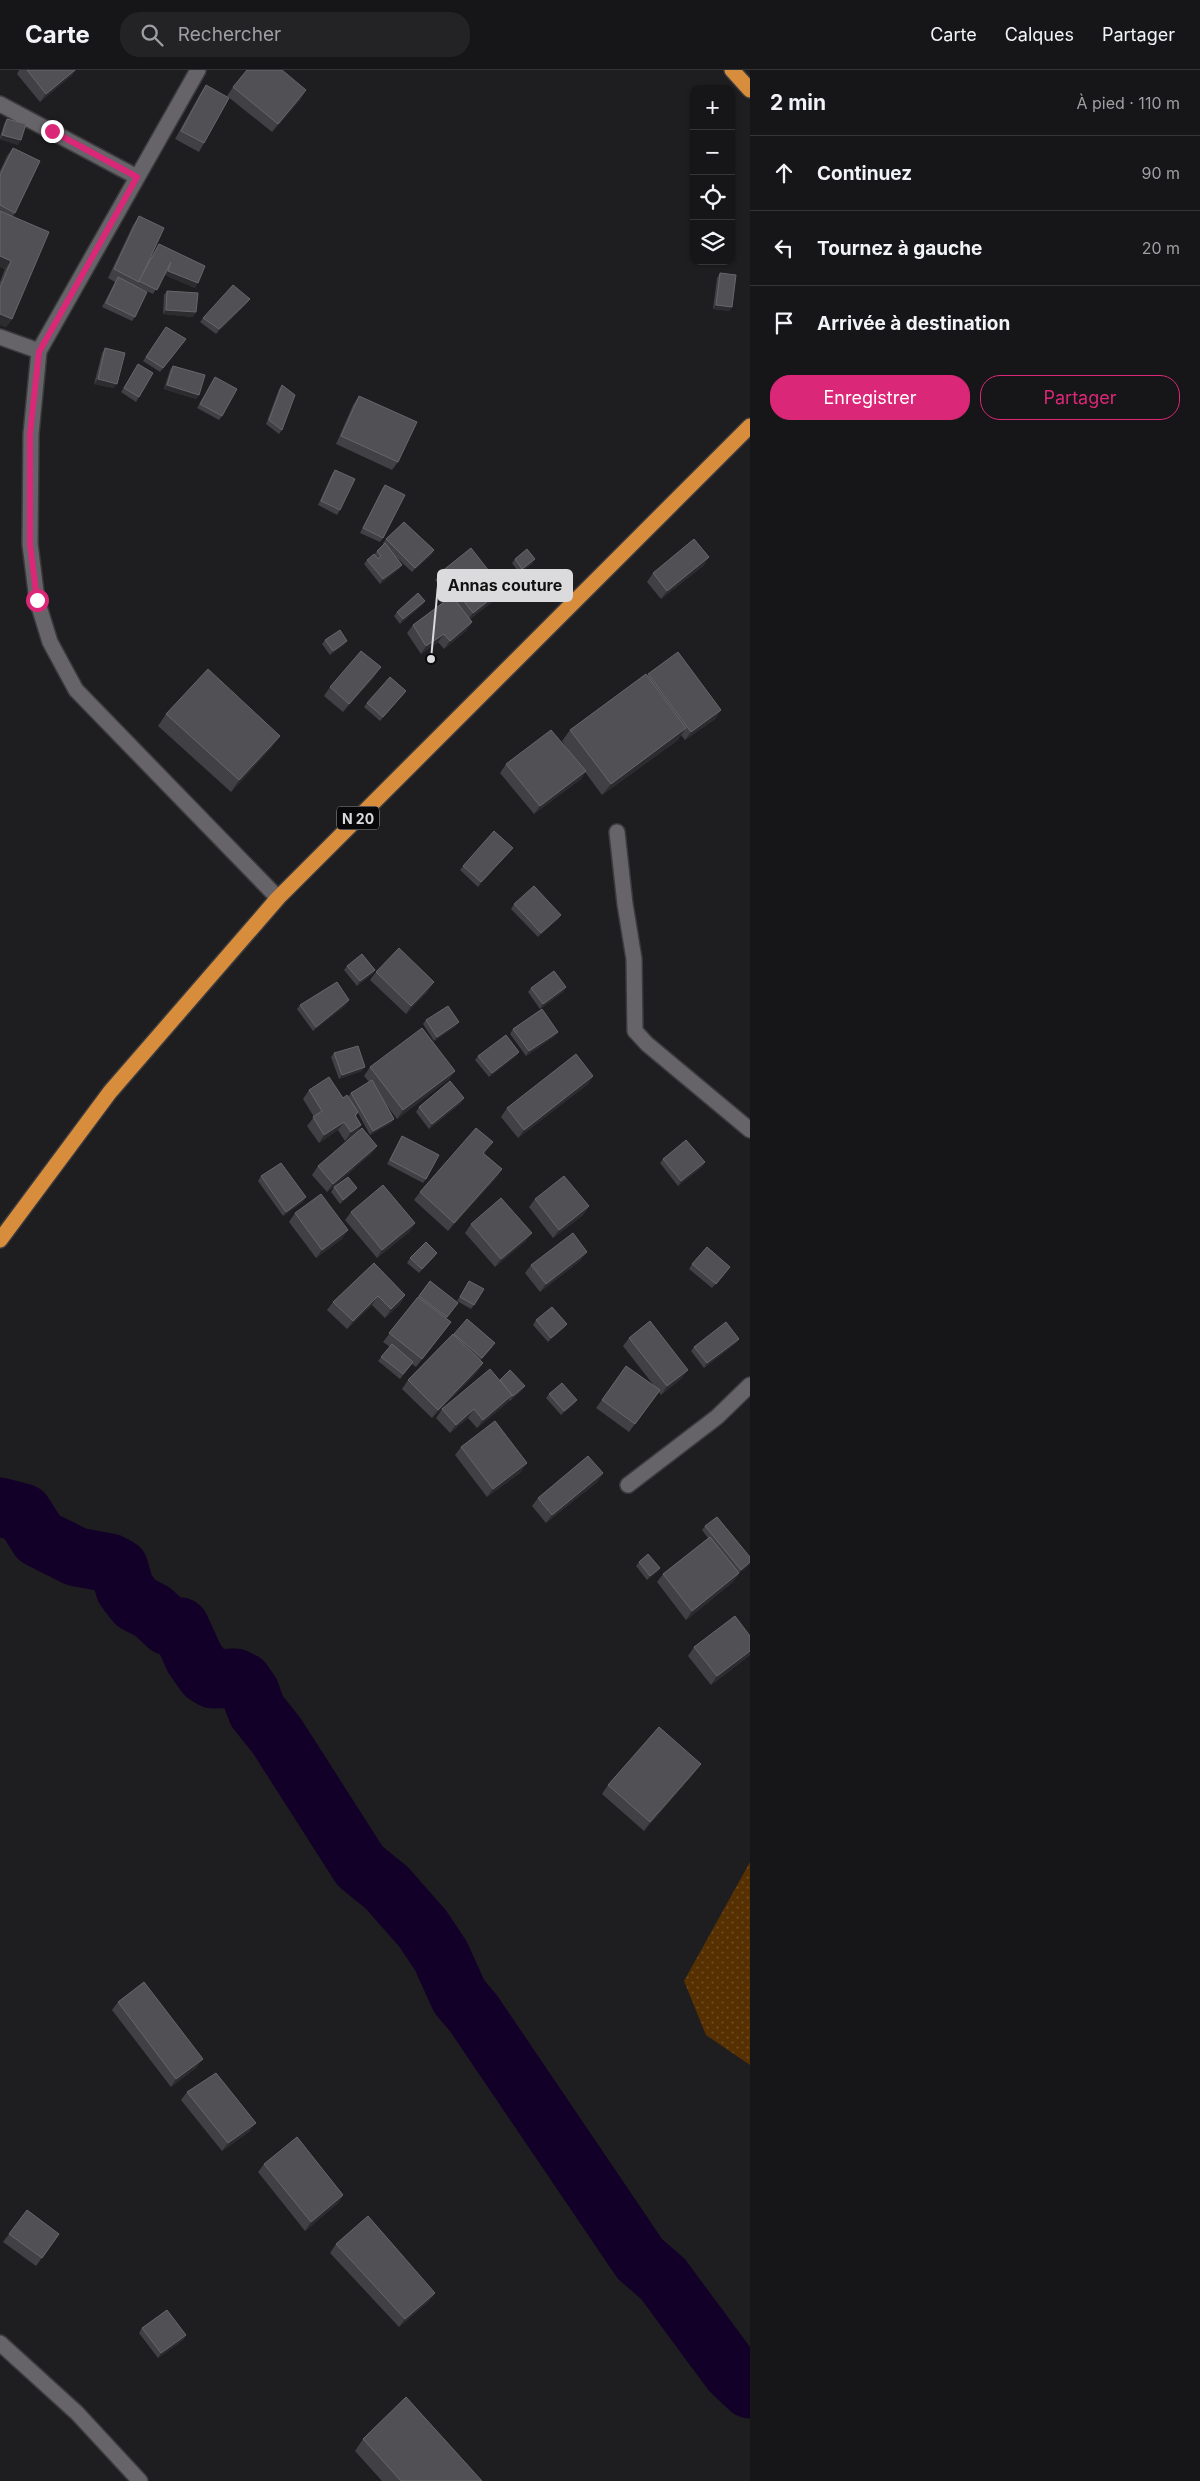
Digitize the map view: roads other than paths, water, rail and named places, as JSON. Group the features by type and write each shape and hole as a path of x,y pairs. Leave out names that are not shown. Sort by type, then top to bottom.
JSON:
{"highway":[{"path":"732,70 750,90"},
{"name":"N 20","path":"0,1240 110,1092 278,898 750,426"}],"street":[{"path":"198,70 39,352 30,434 30,544 37,600 50,642 76,690 278,898"},
{"path":"0,104 137,177"},
{"path":"0,337 39,352"},
{"path":"617,832 625,904 634,959 635,1031 647,1044 750,1130"},
{"path":"628,1485 717,1417 750,1385"},
{"path":"0,2343 77,2413 140,2481"}],"waterway":[{"path":"0,1507 23,1513 39,1538 77,1557 110,1563 119,1568 125,1589 136,1603 153,1612 168,1626 180,1627 194,1658 206,1675 213,1679 235,1678 243,1682 250,1692 257,1711 277,1736 360,1866 387,1888 423,1929 441,1956 459,1996 474,2014 640,2259 663,2279 731,2371 750,2389"}],"place":[{"name":"Annas couture","path":"431,659"}]}
